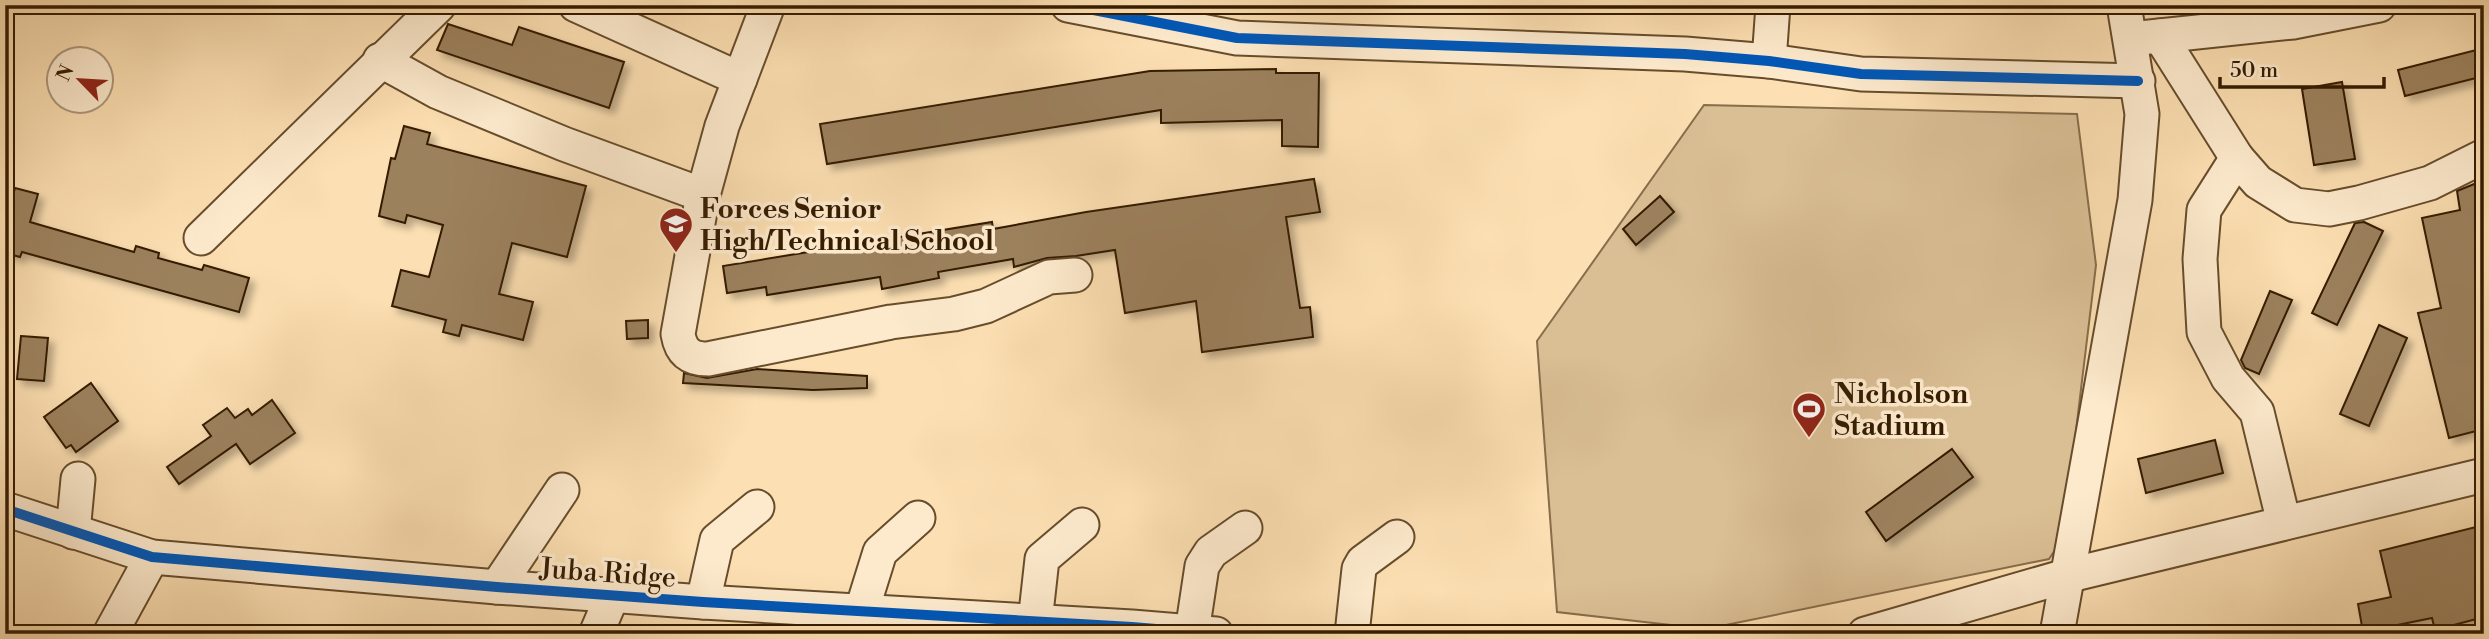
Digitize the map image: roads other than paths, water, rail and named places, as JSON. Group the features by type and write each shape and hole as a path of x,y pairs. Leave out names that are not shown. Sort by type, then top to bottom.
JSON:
{"street":[{"path":"201,237 439,5"},
{"path":"576,5 740,79"},
{"path":"768,5 722,126 703,195 678,334 680,345 686,354 696,359 708,359 891,322 954,314 986,306 1049,277 1075,275"},
{"path":"1068,5 1122,10 1237,38 1685,54 1769,61 1861,74 2138,81"},
{"path":"1769,61 1773,5"},
{"path":"2124,5 2145,38 2237,158 2258,181 2295,205 2329,209 2359,203 2430,183 2484,156"},
{"path":"2145,38 2233,17 2293,22 2379,5"},
{"path":"2057,634 2135,200 2142,114 2138,81 2145,38"},
{"path":"380,60 451,97 564,144 703,195"},
{"path":"2237,158 2204,210 2200,259 2204,332 2228,378 2257,412 2284,523"},
{"path":"1865,634 2066,576 2484,475"},
{"path":"73,531 78,479"},
{"path":"497,587 562,490"},
{"path":"703,602 717,540 757,507"},
{"name":"Juba Ridge","path":"5,509 152,557 703,602 856,620 1035,622 1204,633"},
{"path":"856,620 880,552 918,518"},
{"path":"1035,622 1042,559 1082,525"},
{"path":"1204,633 1202,566 1206,558 1245,528"},
{"path":"1352,634 1359,569 1363,562 1397,537"},
{"path":"110,634 152,557"},
{"path":"596,634 613,594"}],"place":[{"name":"Forces Senior High/Technical School","path":"676,254"},
{"name":"Nicholson Stadium","path":"1809,439"}]}
